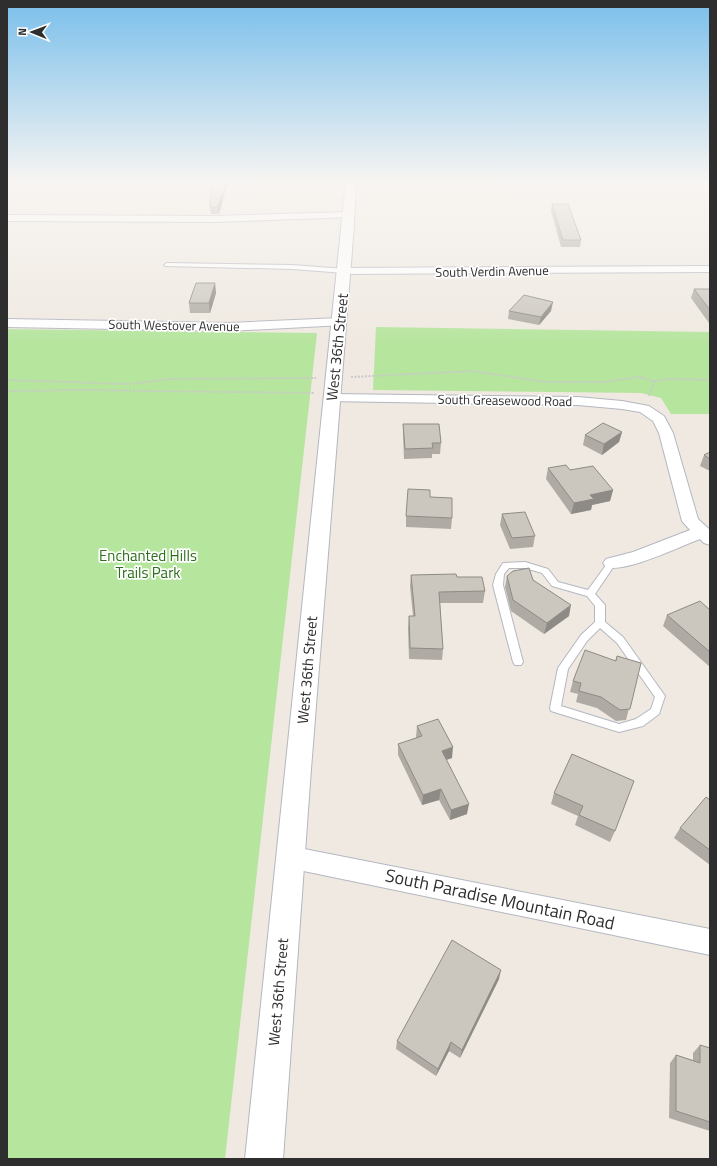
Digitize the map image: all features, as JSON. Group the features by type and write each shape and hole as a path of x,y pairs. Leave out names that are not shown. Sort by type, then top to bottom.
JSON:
{"street":[{"name":"West 36th Street","path":"264,1159 289,857 348,235"},
{"name":"South Verdin Avenue","path":"345,271 710,269"},
{"name":"South Westover Avenue","path":"7,323 66,322 229,327 340,322"},
{"name":"South Greasewood Road","path":"332,389 578,401 622,405 644,409 659,420 666,433 690,521 706,535"},
{"path":"612,563 637,557 706,535"},
{"name":"South Paradise Mountain Road","path":"289,857 710,942"}],"lane":[{"path":"167,265 292,267 345,271"},
{"path":"590,594 612,563"},
{"path":"518,662 498,585 500,574 506,565 525,565 545,571 556,584 590,594 600,606 600,623 584,638 563,668 554,708 619,728 639,723 655,711 660,696 620,640 600,623"}],"path":[{"path":"7,391 79,390 266,394 332,389 472,371 546,382 604,382 639,377 654,381 670,379 710,380"},
{"path":"7,380 129,384 169,379 332,389"}],"green space":[{"path":"376,327 710,332 710,414 671,414 661,398 641,393 373,390"},
{"name":"Enchanted Hills Trails Park","path":"7,329 317,333 225,1159 7,1159"}],"building":[{"path":"562,235 579,235 581,240 563,240"},
{"path":"196,283 215,283 209,303 189,303"},
{"path":"694,289 710,289 710,310"},
{"path":"524,295 553,302 541,317 509,311"},
{"path":"603,423 622,432 604,444 585,435"},
{"path":"403,424 439,424 441,443 432,443 433,448 405,449"},
{"path":"710,452 710,459 704,455"},
{"path":"566,465 570,470 593,466 613,490 590,495 594,499 574,503 548,468"},
{"path":"408,489 430,490 430,497 452,498 452,518 406,516"},
{"path":"525,512 535,536 512,538 502,514"},
{"path":"529,568 533,580 571,605 547,623 513,600 507,576 513,571"},
{"path":"456,574 457,577 482,577 485,591 439,592 443,649 410,648 409,616 415,616 411,575"},
{"path":"700,601 710,610 710,652 667,615"},
{"path":"585,650 616,661 617,656 641,663 630,709 620,710 601,697 579,691 581,683 573,681"},
{"path":"438,719 453,747 442,751 469,804 451,810 441,789 423,795 398,744 422,736 417,726"},
{"path":"572,754 634,781 615,831 579,815 583,806 554,793"},
{"path":"706,797 710,800 710,850 680,828"},
{"path":"452,940 501,970 462,1050 451,1042 438,1069 397,1041"},
{"path":"700,1045 710,1048 710,1122 676,1111 676,1055 700,1063"}]}
